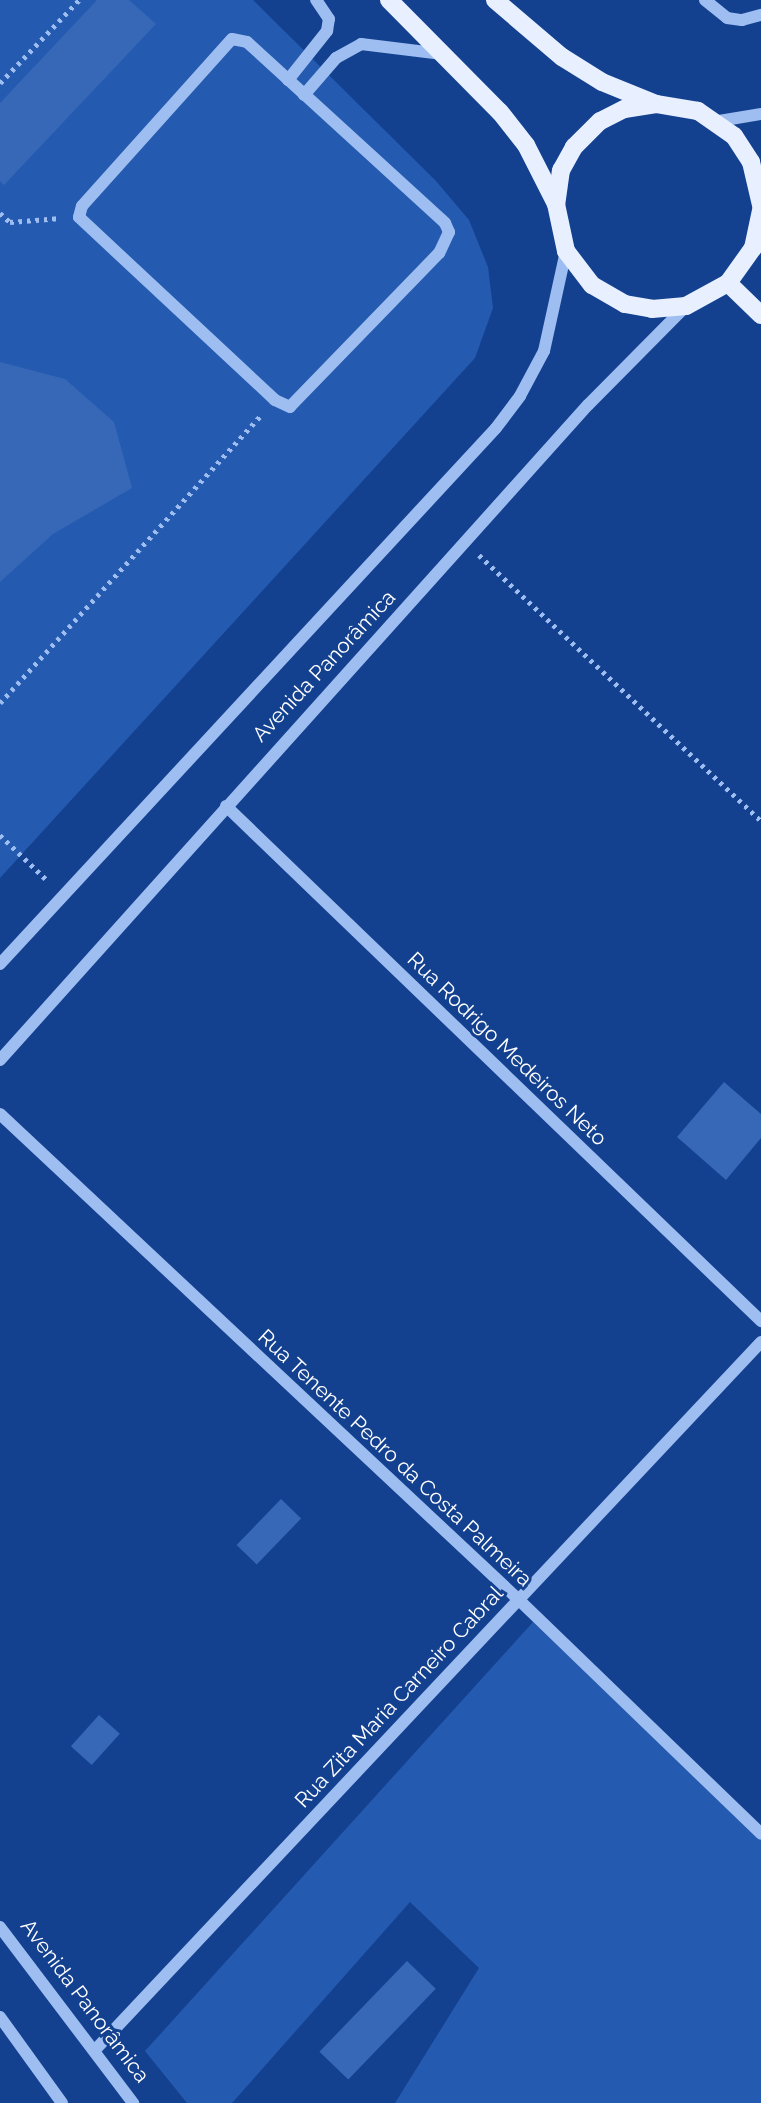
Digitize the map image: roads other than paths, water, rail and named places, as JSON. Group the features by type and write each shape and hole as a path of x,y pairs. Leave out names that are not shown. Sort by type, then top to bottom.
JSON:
{"main road":[{"path":"388,0 526,145 556,204 566,251 592,285 625,304 652,309 686,306 728,283 757,244 761,208 751,162 734,136 698,111 656,104 602,82 562,57 495,0"},
{"path":"556,204 561,170 583,138 600,121 624,109 656,104"},
{"path":"728,283 761,314"}],"street":[{"path":"288,80 327,31 329,19 316,0"},
{"path":"705,0 726,18 742,20 761,15"},
{"path":"243,39 304,95 445,223 449,232 439,253 298,403 285,406 275,400 79,217 82,206 229,41 243,39"},
{"path":"304,95 336,58 361,44 442,54"},
{"path":"713,122 761,114"},
{"name":"Avenida Panorâmica","path":"0,964 496,428 520,396 544,351 566,251"},
{"name":"Avenida Panorâmica","path":"0,1060 226,806 467,544 588,405 686,306"},
{"name":"Rua Rodrigo Medeiros Neto","path":"226,806 761,1321"},
{"name":"Rua Tenente Pedro da Costa Palmeira","path":"0,1114 518,1599 761,1834"},
{"name":"Rua Zita Maria Carneiro Cabral","path":"96,2050 518,1599 694,1418 761,1342"},
{"name":"Avenida Panorâmica","path":"0,1927 96,2050 133,2103"},
{"path":"0,2017 62,2103"}]}
